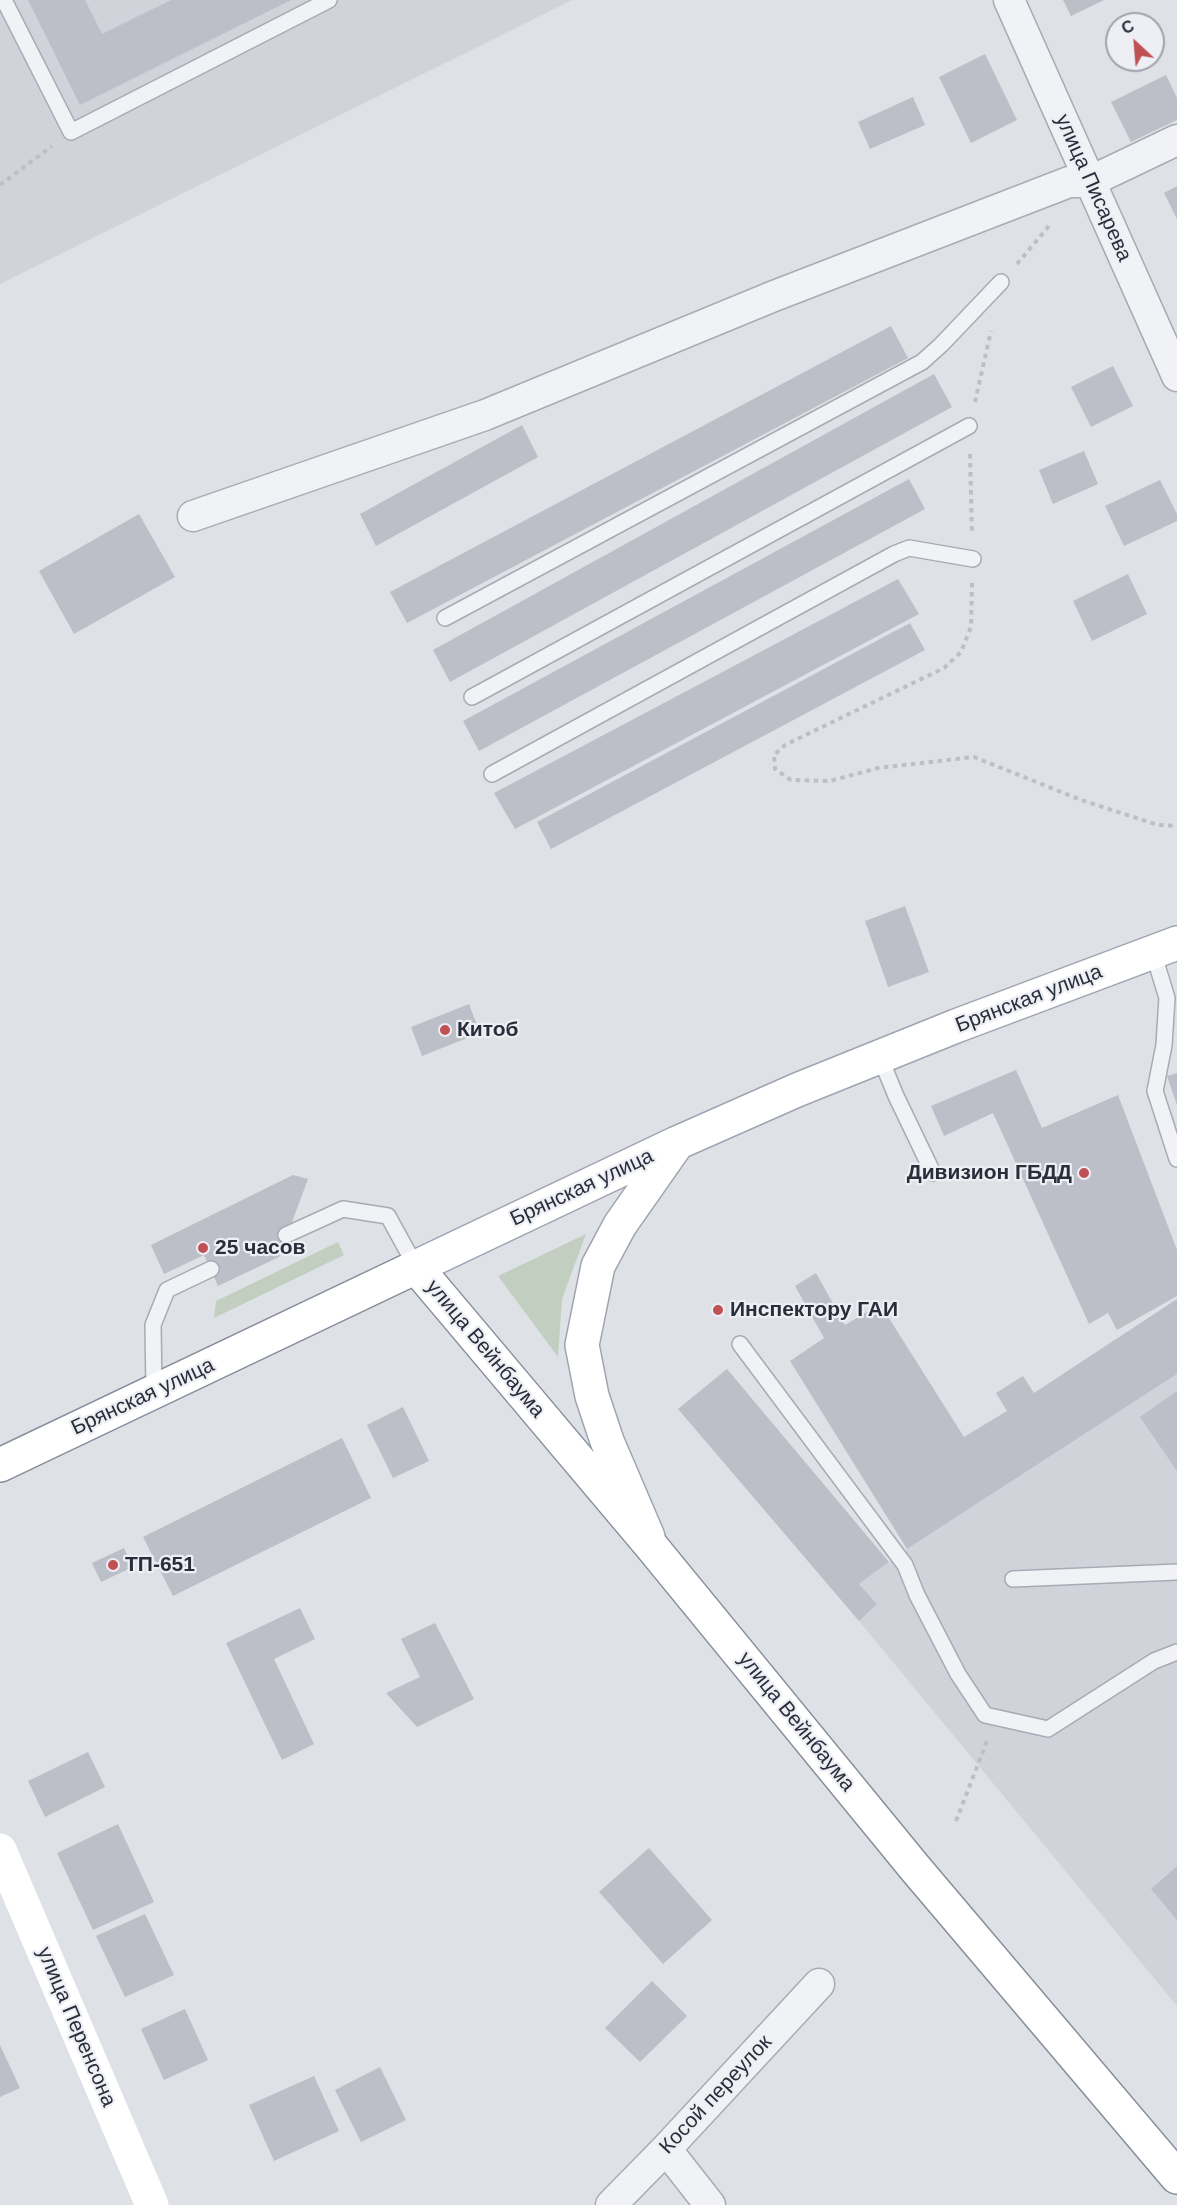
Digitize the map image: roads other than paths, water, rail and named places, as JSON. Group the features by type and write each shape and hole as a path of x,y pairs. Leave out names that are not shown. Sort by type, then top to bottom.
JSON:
{"main road":[{"name":"Брянская улица","path":"0,1465 677,1143 797,1090 956,1026 1165,948"},
{"path":"652,1546 607,1441 592,1396 582,1345 598,1266 620,1225 677,1143"},
{"name":"улица Вейнбаума","path":"416,1267 652,1546 915,1868 1177,2176"},
{"name":"улица Перенсона","path":"0,1850 147,2203"}],"street":[{"name":"улица Писарева","path":"1010,0 1079,182 1177,376"},
{"path":"193,516 485,415 774,296 1079,182 1177,140"},
{"name":"Косой переулок","path":"611,2205 819,1984"},
{"path":"666,2149 710,2205"}],"lane":[{"path":"4,0 71,132 329,0"},
{"path":"445,618 922,362 942,345 1001,282"},
{"path":"472,696 969,426"},
{"path":"492,774 894,554 909,548 973,559"},
{"path":"1165,948 1167,998 1164,1045 1155,1091 1177,1160"},
{"path":"880,1057 933,1173"},
{"path":"286,1234 343,1209 388,1216 416,1267"},
{"path":"154,1391 153,1325 167,1290 211,1269"},
{"path":"740,1344 905,1565 917,1595 958,1674 985,1715 1048,1729 1154,1661 1177,1652"},
{"path":"1013,1579 1177,1572"}],"place":[{"name":"Китоб","path":"445,1030"},
{"name":"Дивизион ГБДД","path":"1084,1173"},
{"name":"25 часов","path":"203,1248"},
{"name":"Инспектору ГАИ","path":"718,1310"},
{"name":"ТП-651","path":"113,1565"}]}
